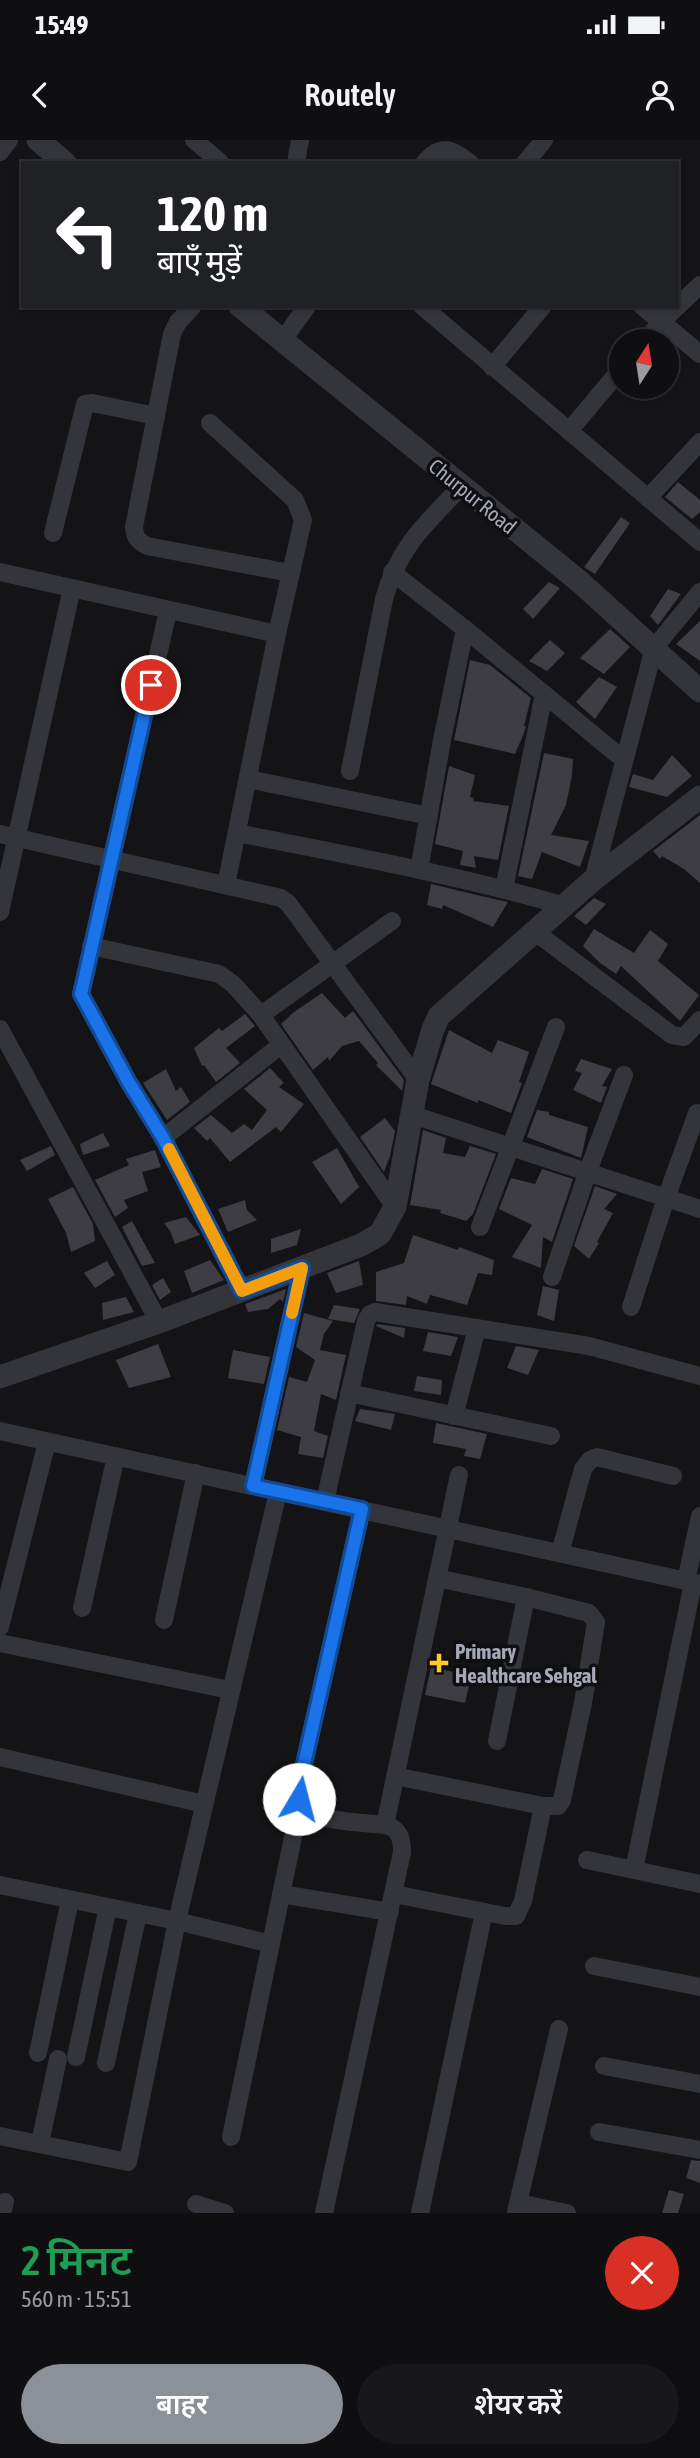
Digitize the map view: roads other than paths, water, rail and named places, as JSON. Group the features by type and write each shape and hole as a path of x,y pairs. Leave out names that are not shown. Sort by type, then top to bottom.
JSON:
{"street":[{"path":"0,152 9,140"},
{"path":"194,140 219,161"},
{"path":"527,161 544,140"},
{"path":"46,143 63,161"},
{"path":"426,161 435,152 442,150 467,161"},
{"path":"679,305 700,285"},
{"path":"191,308 178,322 172,334 134,527 138,541 147,546 290,573"},
{"name":"Churpur Road","path":"243,308 580,582 700,691"},
{"path":"283,340 306,308"},
{"path":"424,308 700,542"},
{"path":"492,366 541,308"},
{"path":"644,308 700,355"},
{"path":"655,329 676,308"},
{"path":"569,431 609,383"},
{"path":"53,533 85,404 92,403 156,416"},
{"path":"210,423 295,500 303,520 226,885"},
{"path":"648,498 700,442"},
{"path":"350,771 384,599 392,572 412,540 461,487"},
{"path":"0,572 277,634"},
{"path":"392,572 624,760"},
{"path":"0,912 8,836 72,588"},
{"path":"593,880 654,648 700,592"},
{"path":"168,611 91,946 82,999 163,1138 242,1291"},
{"path":"419,870 465,629"},
{"path":"503,889 544,694"},
{"path":"248,779 429,816"},
{"path":"0,1377 159,1322 373,1239 386,1227 395,1207 418,1080 439,1016 593,880 700,797"},
{"path":"237,833 419,870 565,906"},
{"path":"8,836 274,895 284,900 418,1080"},
{"path":"261,1015 392,921"},
{"path":"534,931 672,1035 684,1037 700,1020"},
{"path":"91,946 219,974 233,984 261,1015 395,1207"},
{"path":"480,1227 556,1027"},
{"path":"0,1029 159,1322"},
{"path":"163,1138 281,1045"},
{"path":"552,1278 587,1171 624,1075"},
{"path":"631,1307 697,1113"},
{"path":"413,1115 700,1209"},
{"path":"253,1486 302,1268"},
{"path":"325,1501 366,1321 375,1312 589,1346 700,1376"},
{"path":"454,1416 477,1328"},
{"path":"349,1394 551,1436"},
{"path":"0,1431 693,1583"},
{"path":"0,1627 47,1442"},
{"path":"82,1608 116,1456"},
{"path":"560,1553 583,1469 590,1460 597,1457 673,1476"},
{"path":"164,1620 197,1473"},
{"path":"385,1825 459,1475"},
{"path":"0,2136 128,2162 177,1921 278,1492"},
{"path":"324,2213 394,1894 402,1840 391,1826 307,1812 300,1805 299,1799 299,1786 362,1509"},
{"path":"634,1870 693,1583 700,1516"},
{"path":"395,1776 543,1806 558,1806 562,1800 583,1703 596,1622 589,1614 437,1578"},
{"path":"498,1741 526,1597"},
{"path":"0,1643 230,1690"},
{"path":"0,1757 204,1804"},
{"path":"394,1894 513,1917 520,1911 543,1806"},
{"path":"231,2137 293,1837"},
{"path":"587,1860 700,1884"},
{"path":"0,1885 177,1921 271,1944"},
{"path":"281,1894 390,1912"},
{"path":"38,2053 70,1900"},
{"path":"76,2057 108,1908"},
{"path":"421,2213 484,1912"},
{"path":"106,2063 138,1913"},
{"path":"594,1966 700,1987"},
{"path":"559,2029 517,2208 567,2213"},
{"path":"40,2143 58,2059"},
{"path":"604,2066 700,2084"},
{"path":"599,2132 700,2150"},
{"path":"196,2204 225,2213"}],"place":[{"name":"Primary Healthcare Sehgal","path":"439,1663"}]}
